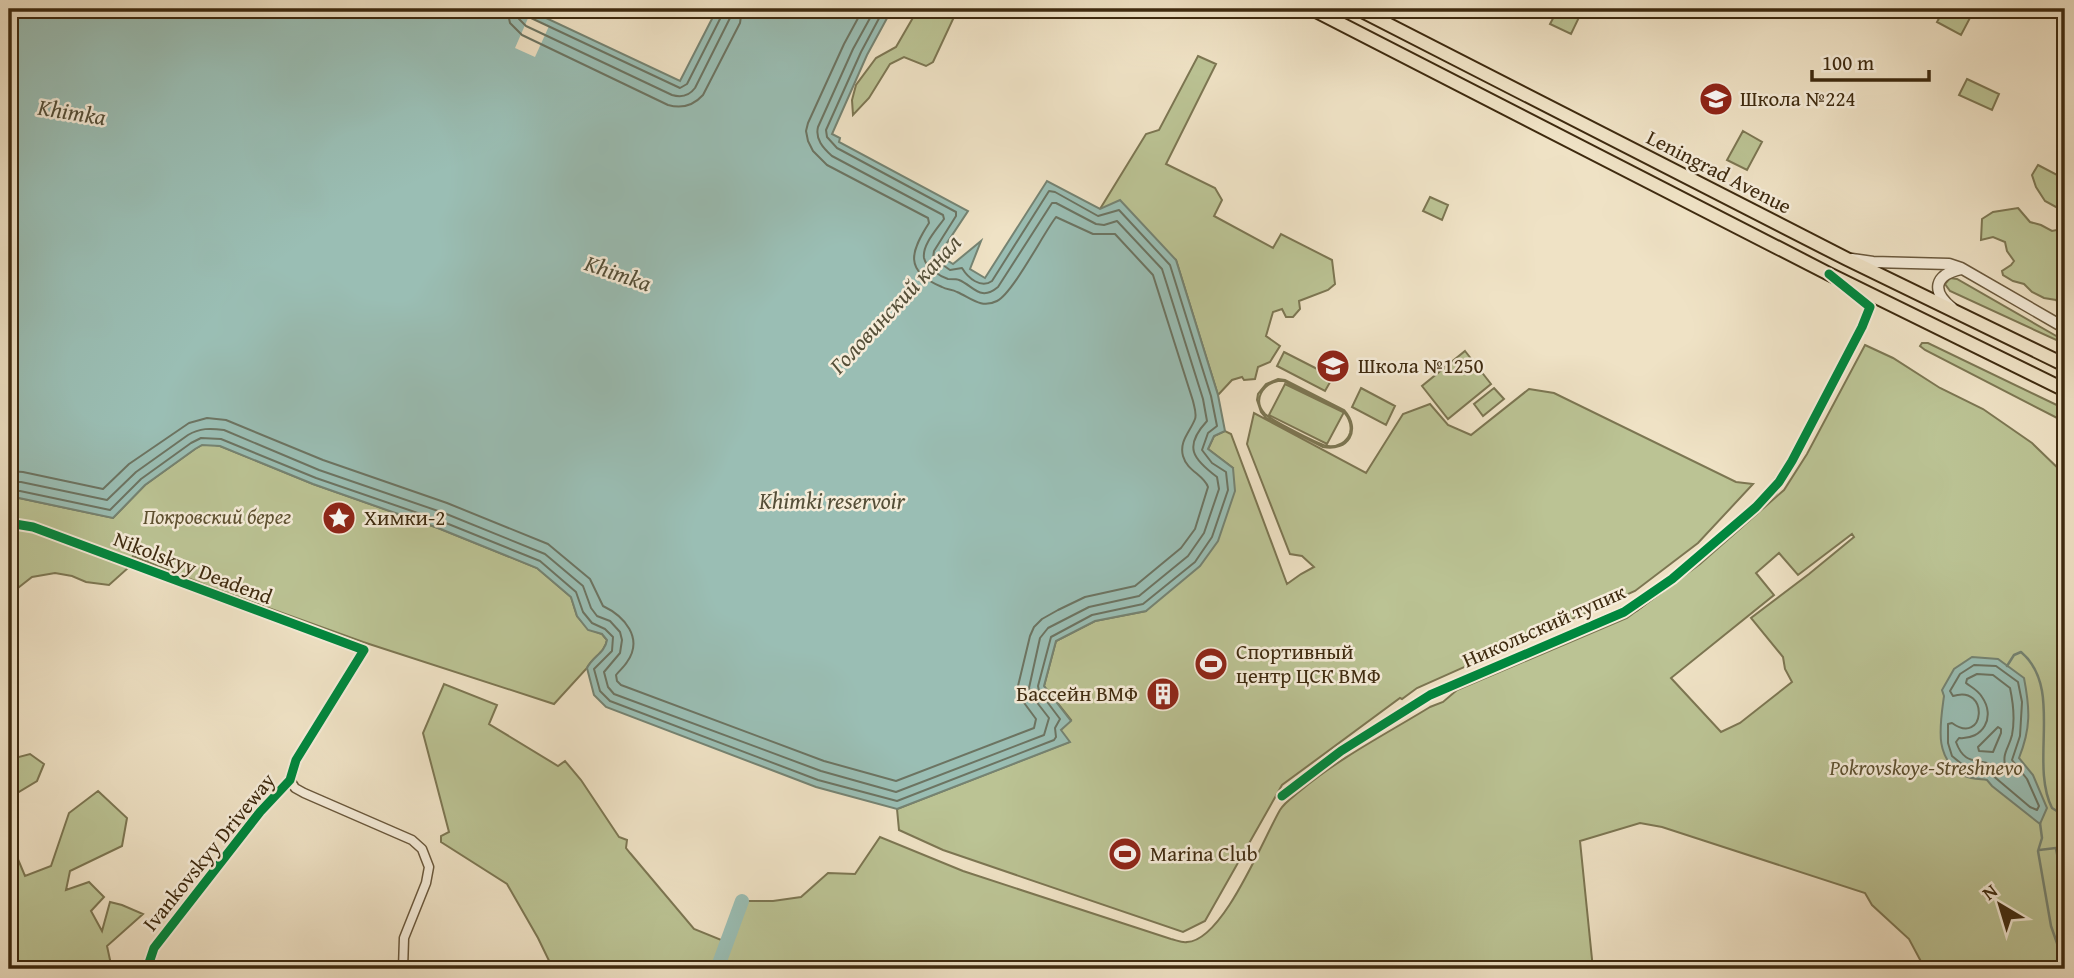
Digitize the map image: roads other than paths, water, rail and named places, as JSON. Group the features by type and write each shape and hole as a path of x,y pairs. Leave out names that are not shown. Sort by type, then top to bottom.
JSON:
{"main road":[{"name":"Leningrad Avenue","path":"1312,9 1829,274 2065,390"},
{"name":"Leningrad Avenue","path":"1358,9 1847,259 2065,365"}],"street":[{"path":"1847,259 1949,264 1961,268 2065,328"},
{"path":"1961,268 1943,274 1938,283 1940,294 1947,304 1961,315"},
{"name":"Никольский тупик","path":"1282,796 1341,751 1430,695 1624,612 1672,579 1768,496 1792,461 1866,321 1870,307 1829,274"},
{"name":"Nikolskyy Deadend","path":"9,523 33,527 363,650"},
{"name":"Ivankovskyy Driveway","path":"147,969 154,948 260,812 290,780 296,760 363,650"},
{"path":"290,780 295,788 304,793 412,840 422,849 429,867 426,883 404,938 403,969"}],"water":[{"name":"Khimki reservoir","path":"9,9 527,9 680,81 716,11 713,9 892,9 867,55 832,134 840,138 839,142 968,211 939,255 953,264 981,241 970,269 985,278 1047,181 1100,209 1120,200 1176,260 1218,395 1225,431 1214,436 1208,449 1233,468 1235,491 1218,541 1200,566 1146,611 1095,621 1056,641 1044,686 1071,721 1061,730 1070,742 897,809 816,787 606,707 594,695 587,668 604,648 607,640 602,634 588,630 577,616 571,597 537,568 220,446 202,445 195,449 145,485 113,518 9,497"},
{"path":"1972,657 1998,659 2024,678 2028,718 2026,737 2019,758 2033,775 2047,808 2040,824 1987,780 1967,777 1955,769 1943,751 1940,730 1944,696 1942,690 1954,669"}],"waterway":[{"path":"2007,666 2014,655 2021,652 2034,667 2041,685 2046,790 2052,808 2060,813"},
{"path":"2040,823 2042,838 2038,851 2051,926 2065,966"},
{"path":"2039,850 2056,848 2061,876 2065,875"},
{"name":"Khimka","path":"717,969 742,901"}],"place":[{"name":"Школа №224","path":"1716,99"},
{"name":"Школа №1250","path":"1333,366"},
{"name":"Химки-2","path":"339,518"},
{"name":"Спортивный центр ЦСК ВМФ","path":"1211,664"},
{"name":"Бассейн ВМФ","path":"1163,694"},
{"name":"Marina Club","path":"1125,854"}],"water label":[{"name":"Головинский канал","path":"895,304"}],"park label":[{"name":"Покровский берег","path":"217,517"},
{"name":"Pokrovskoye-Streshnevo","path":"1926,768"}]}
